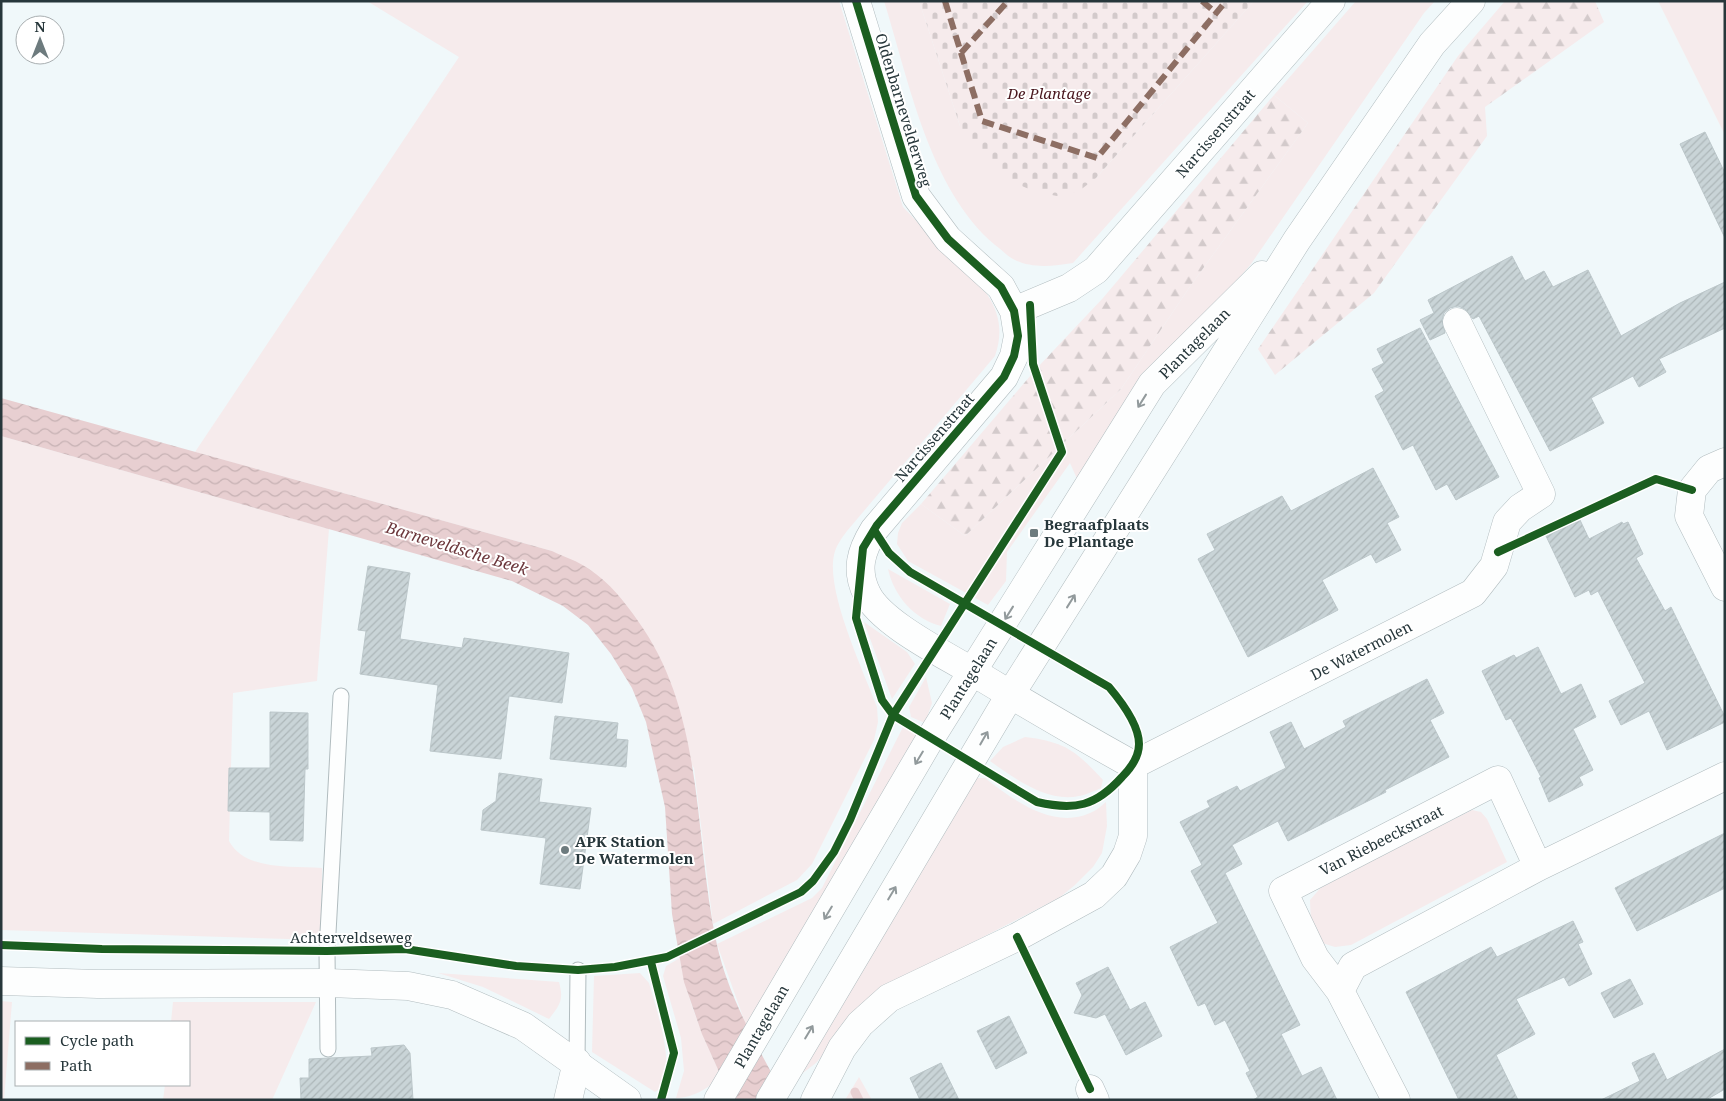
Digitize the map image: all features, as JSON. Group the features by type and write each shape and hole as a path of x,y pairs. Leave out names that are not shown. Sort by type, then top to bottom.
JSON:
{"street":[{"name":"Oldenbarnevelderweg","path":"856,1 916,196 948,238 1001,287 1014,311"},
{"name":"Narcissenstraat","path":"972,672 934,649 878,610 867,595 860,578 863,548 874,530 1004,377 1014,356 1018,336 1014,311 1069,288 1096,270 1331,1"},
{"name":"Plantagelaan","path":"770,1100 1010,695 1297,240 1432,44 1471,1"},
{"name":"Plantagelaan","path":"719,1098 972,672 1152,384 1297,240"},
{"name":"De Watermolen","path":"1134,765 1473,593 1494,566 1507,522 1520,508 1541,494 1457,322"},
{"path":"1725,462 1709,469 1692,490 1689,516 1725,586"},
{"path":"815,1100 842,1048 860,1024 889,998 1017,937 1094,895 1114,876 1127,854 1133,836 1134,765 972,672"},
{"path":"1340,991 1353,966 1538,867 1725,776"},
{"name":"Van Riebeeckstraat","path":"1396,1100 1340,991 1315,958 1282,891 1498,780 1538,867"},
{"path":"1,980 98,984 328,983 408,986 452,995 523,1026 577,1062 627,1100"},
{"path":"568,1100 577,1062"}],"lane":[{"path":"328,1049 327,951 341,696"},
{"path":"577,1062 578,970"}],"green space":[{"path":"367,1 839,1 903,207 987,294 995,309 999,324 999,339 995,356 847,531 834,555 833,571 840,610 877,707 878,722 874,740 812,864 797,880 713,924 694,768 552,551 195,452 459,57"},
{"path":"884,1 919,1 960,126 1096,178 1254,1 1308,1 1073,263 1042,266 1020,262 1006,254 972,222 953,194 937,164 924,132"},
{"name":"De Plantage","path":"919,1 1254,1 1096,178 1079,191 1057,196 1036,192 1005,179 979,153 960,126"},
{"path":"1356,1 1435,1 1424,13 1251,264 1211,311 1078,481 1070,463 1007,552 1006,581 988,605 908,561 897,544 898,533 902,523 921,504 965,536 1121,389 1189,288 1308,123 1274,95"},
{"path":"1505,1 1595,1 1604,22 1485,107 1487,136 1374,293 1275,375 1258,349 1458,56"},
{"path":"1658,1 1725,1 1725,135"},
{"path":"1274,95 1308,123 1189,288 1121,389 965,536 921,504 1037,368 1103,298"},
{"path":"1,436 329,529 317,681 233,693 229,841 236,851 246,858 258,862 270,865 322,868 321,940 1,930"},
{"path":"888,569 950,604 941,626 922,618 907,605 895,588"},
{"path":"864,622 907,652 915,664 892,699"},
{"path":"926,677 932,703 925,723 911,717 909,707"},
{"path":"903,727 920,736 747,1028 717,944 812,898 822,888"},
{"path":"1025,737 1061,745 1077,755 1103,780 1101,788 1079,796 1055,796 1032,788 990,761 1003,747"},
{"path":"977,778 985,778 1020,803 1034,810 1062,818 1090,813 1106,802 1107,826 1102,853 1093,867 1059,898 878,991 816,1063 791,1082"},
{"path":"1472,810 1481,812 1487,819 1507,862 1351,945 1335,947 1322,943 1311,925 1310,900 1323,885"},
{"path":"680,958 686,988 701,1031 720,1074 707,1088 682,1098 676,1098 684,1071 681,1038 663,976 666,966"},
{"path":"438,973 559,982 561,998 549,1019 483,987"},
{"path":"640,973 649,983 664,1040 666,1072 662,1084 655,1092 592,1052 594,976"},
{"path":"1,1001 12,1002 4,1100 1,1100"},
{"path":"173,1002 316,1002 272,1100 163,1100 165,1086 190,1086 190,1021 171,1021"},
{"path":"859,1077 872,1100 845,1100"}],"water":[{"name":"Barneveldsche Beek","path":"1,398 552,551 585,566 604,580 622,599 638,621 660,658 676,696 687,737 710,904 722,965 746,1024 786,1100 736,1100 720,1074 702,1034 684,982 672,914 665,807 646,722 632,688 611,654 588,625 563,606 512,581 1,436"}],"building":[{"path":"1705,132 1725,173 1725,238 1680,144"},
{"path":"1512,256 1525,281 1544,271 1553,287 1588,270 1621,336 1680,303 1725,282 1725,328 1659,359 1666,372 1639,387 1633,376 1591,398 1604,423 1550,451 1479,316 1473,319 1465,309 1458,306 1450,308 1444,313 1442,320 1445,333 1430,340 1420,320 1434,313 1428,300"},
{"path":"1420,328 1499,477 1456,500 1447,484 1436,490 1413,445 1403,450 1375,396 1384,391 1372,369 1384,363 1377,349"},
{"path":"1373,468 1399,517 1387,523 1401,550 1376,563 1371,554 1322,580 1338,610 1248,657 1198,559 1215,550 1207,534 1282,496 1291,511"},
{"path":"1580,520 1589,539 1622,522 1623,524 1628,522 1643,554 1636,558 1665,611 1671,607 1725,717 1725,722 1667,750 1649,711 1621,725 1609,701 1645,683 1598,591 1591,595 1589,590 1575,597 1546,536"},
{"path":"368,566 410,573 400,639 462,648 464,638 569,653 562,703 509,696 501,759 430,751 438,685 360,674 366,631 358,630"},
{"path":"1538,647 1561,694 1581,684 1596,717 1573,729 1593,770 1579,777 1583,785 1549,802 1539,778 1541,777 1511,718 1506,720 1482,671 1514,655 1516,658"},
{"path":"1427,679 1444,713 1430,720 1449,757 1385,790 1386,792 1288,841 1278,821 1232,845 1242,864 1225,873 1300,1025 1281,1034 1302,1076 1321,1067 1337,1100 1253,1100 1258,1097 1246,1073 1250,1071 1225,1020 1215,1025 1205,1003 1198,1006 1170,947 1218,923 1191,871 1202,865 1180,822 1210,807 1207,801 1237,786 1240,791 1286,768 1270,732 1291,722 1304,749 1346,727 1343,721"},
{"path":"270,712 308,713 308,769 305,769 303,841 270,840 270,812 228,811 229,768 270,768"},
{"path":"555,716 618,723 616,739 628,740 626,767 550,759"},
{"path":"499,773 542,779 539,802 591,808 580,889 540,884 546,838 481,830 483,810 496,801"},
{"path":"1725,833 1725,888 1637,931 1615,888"},
{"path":"1573,921 1583,942 1578,944 1592,974 1569,986 1564,977 1516,999 1535,1034 1496,1055 1518,1100 1459,1100 1406,992 1491,947 1497,957"},
{"path":"1108,967 1130,1010 1145,1002 1162,1036 1126,1055 1105,1014 1096,1018 1074,1013 1082,995 1076,983"},
{"path":"1630,979 1643,1004 1614,1018 1601,993"},
{"path":"1009,1016 1027,1053 996,1069 977,1031"},
{"path":"404,1045 410,1053 413,1100 301,1100 300,1078 309,1078 309,1059 372,1056 371,1048"},
{"path":"1725,1049 1725,1089 1706,1100 1601,1100 1640,1081 1632,1063 1654,1053 1667,1080"},
{"path":"941,1063 959,1100 920,1100 910,1078"}],"waterway":[{"path":"855,1092 859,1100"}],"marked path":[{"path":"945,1 982,121 1097,158 1226,1"},
{"path":"961,53 1008,1"},
{"path":"1202,1 1216,13"}],"cycle path":[{"path":"856,1 916,196 948,239 1001,287 1014,311 1018,336 1014,356 1004,377 877,525 863,548 856,618 882,700 893,715 1037,802 1050,805 1074,806 1094,800 1112,787 1134,762 1139,744 1132,721 1109,687 910,572 889,553 874,530"},
{"name":"Achterveldseweg","path":"1,945 102,949 327,951 405,949 516,966 578,970 615,967 667,957 801,892 813,881 834,852 850,820 893,715 1062,452 1033,364 1030,305"},
{"path":"1498,552 1656,479 1692,490"},
{"path":"1017,937 1090,1089"},
{"path":"651,962 674,1053 661,1100"}],"place":[{"name":"Begraafplaats De Plantage","path":"1034,533"},
{"name":"APK Station De Watermolen","path":"565,850"}]}
